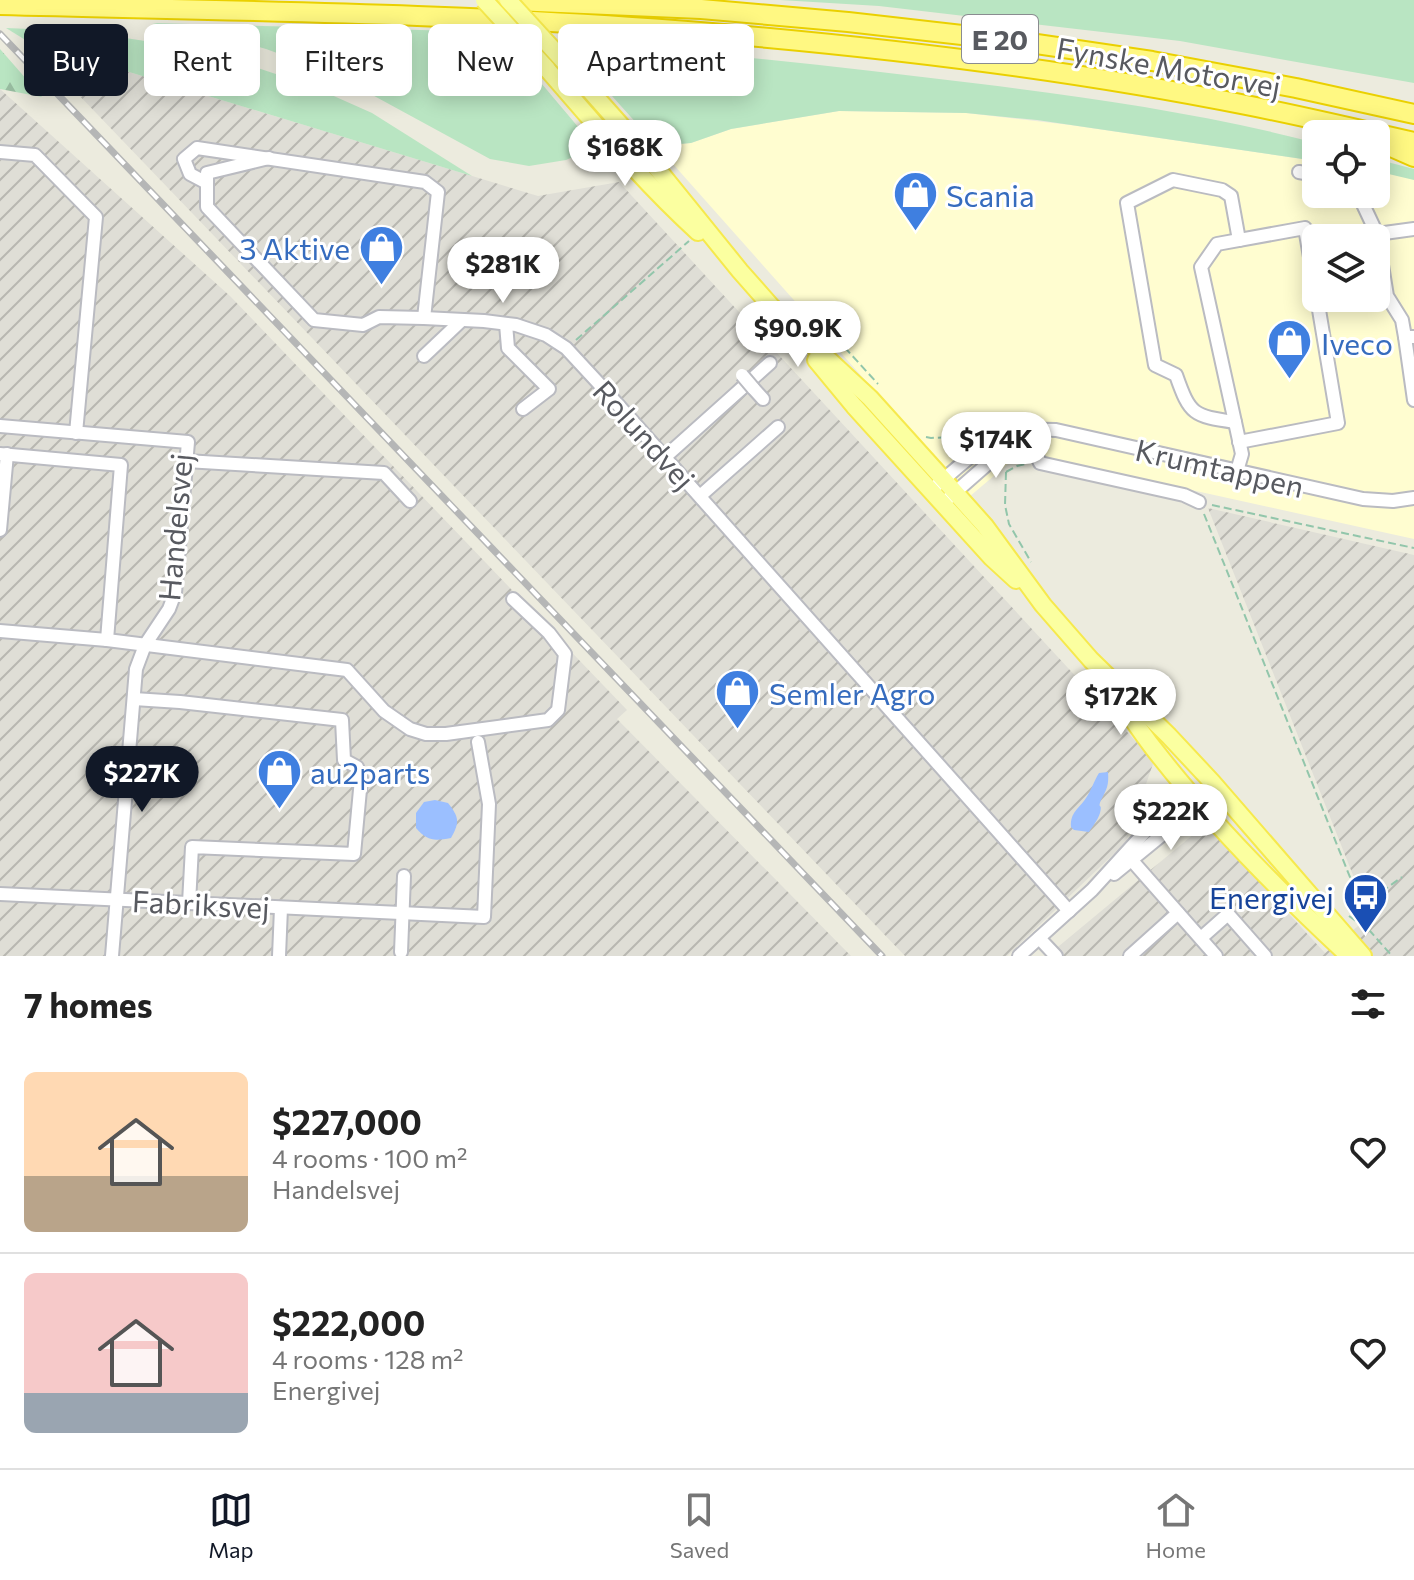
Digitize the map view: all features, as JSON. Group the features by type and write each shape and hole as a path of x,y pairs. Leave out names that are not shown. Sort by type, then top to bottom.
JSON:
{"highway":[{"name":"Fynske Motorvej","path":"491,0 701,9 1023,42 1152,61 1414,114"},
{"name":"Fynske Motorvej","path":"0,5 427,17 714,33 928,55 1087,77 1316,120"},
{"path":"1152,61 1279,74 1414,102"},
{"name":"Fynske Motorvej","path":"1390,137 1414,142"},
{"path":"1390,147 1414,157"}],"main road":[{"path":"484,0 670,207 740,271"},
{"path":"508,0 634,140 854,406 985,526 1043,605 1091,660 1169,736 1206,794 1298,908 1349,956"},
{"path":"1091,660 1153,748 1186,787 1206,794 1363,956"}],"street":[{"name":"Rolundvej","path":"269,158 197,148 184,159 190,174 207,183 207,207 314,320 363,325 379,317 424,318 516,325 546,335 566,348 1069,911"},
{"path":"0,152 35,155 96,217 76,433"},
{"path":"207,183 207,173 269,158 425,182 438,192 424,318"},
{"path":"1235,422 1203,418 1186,402 1176,375 1155,365 1127,203 1173,180 1222,190 1231,196 1239,240"},
{"path":"1237,471 1242,454 1201,267 1217,244 1302,229"},
{"path":"1390,232 1414,229"},
{"path":"1390,301 1409,337 1414,400"},
{"path":"1239,442 1338,423 1319,312"},
{"path":"424,356 462,320"},
{"path":"506,324 508,348 549,389 523,409"},
{"path":"665,457 770,363"},
{"path":"742,375 763,399"},
{"name":"Handelsvej","path":"0,426 188,442 175,593 169,609 145,645 136,669 112,956"},
{"path":"700,496 778,427"},
{"path":"944,491 1026,430"},
{"name":"Krumtappen","path":"1199,502 1184,495 1040,463 1026,430 1056,430 1363,499 1393,501 1414,498"},
{"path":"0,530 4,454"},
{"name":"Handelsvej","path":"4,454 121,465 107,640"},
{"path":"186,461 384,473 410,501"},
{"path":"0,631 107,640 347,670 384,711 410,729 426,734 446,734 548,720 558,710 565,654 549,633 513,599"},
{"path":"134,699 342,720 344,760 357,767 361,779 354,854 192,847 189,903"},
{"name":"Fabriksvej","path":"0,894 484,917 489,804 478,742"},
{"path":"1129,857 1186,787"},
{"path":"1019,956 1129,857 1206,794"},
{"path":"1129,857 1216,956"},
{"path":"401,952 404,876"},
{"path":"279,956 281,908"},
{"path":"1130,956 1178,913"},
{"path":"1201,938 1228,914 1265,956"},
{"path":"1039,938 1056,956"}],"path":[{"path":"566,348 698,233"},
{"path":"805,317 837,339 877,382"},
{"path":"926,437 968,436 977,440"},
{"path":"1199,502 1414,548"},
{"path":"1199,502 1362,907 1358,922 1392,956"},
{"path":"1362,907 1402,877"}],"shaded area":[{"path":"128,72 144,76 144,96 208,96 538,196 619,182 1154,761 1126,842 1007,956 905,956 80,96 128,96"},
{"path":"0,89 230,296 627,710 617,719 851,956 0,956"},
{"path":"839,111 966,113 1302,159 1302,208 1390,208 1390,174 1414,179 1414,539 1060,461 1015,458 969,497 657,146 691,143 731,129"},
{"path":"1208,508 1414,555 1414,956 1047,956 1206,824 1325,953 1363,922 1364,903"}],"green space":[{"path":"780,0 1414,0 1414,83 1180,41 879,6"},
{"path":"260,26 276,26 276,53 260,47"},
{"path":"6,28 24,29 24,39"},
{"path":"412,30 428,30 428,96 542,96 542,84 595,147 566,160 529,166 490,159 374,96 412,96"},
{"path":"128,38 144,41 144,76 128,72"},
{"path":"0,49 24,76 24,94 0,89"},
{"path":"754,58 981,84 1149,108 1302,140 1302,159 1037,120 966,113 839,111 731,129 691,143 657,146 612,96 754,96"},
{"path":"260,69 276,74 276,96 334,96 372,113 472,176 208,96 260,96"},
{"path":"1390,163 1414,169 1414,180 1390,174"}],"water":[{"path":"1108,772 1107,787 1096,821 1089,832 1074,830 1071,827 1073,814 1088,795 1099,773"},
{"path":"435,800 448,803 456,816 457,824 451,838 431,839 416,828 416,813 424,802"}],"railway":[{"path":"0,34 882,956"}],"place":[{"name":"Scania","path":"915,233"},
{"name":"3 Aktive","path":"381,286"},
{"name":"Iveco","path":"1290,381"},
{"name":"Semler Agro","path":"738,731"},
{"name":"au2parts","path":"279,810"},
{"name":"Energivej","path":"1365,935"}]}
